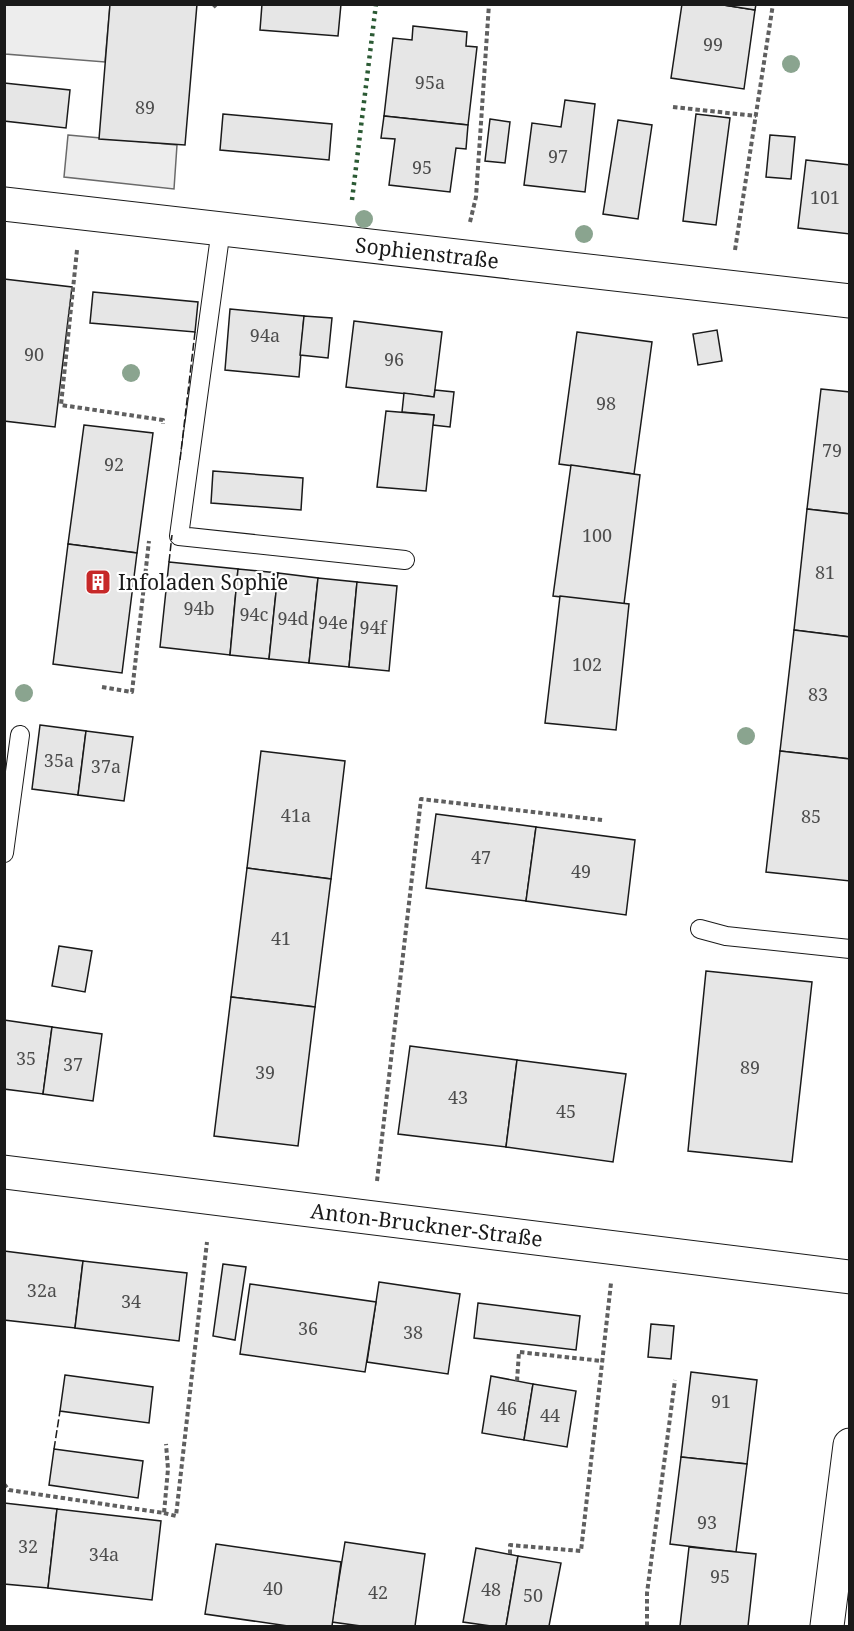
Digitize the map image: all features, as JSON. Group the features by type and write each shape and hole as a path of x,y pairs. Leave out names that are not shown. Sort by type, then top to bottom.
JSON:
{"street":[{"name":"Sophienstraße","path":"4,204 849,301"},
{"name":"Anton-Bruckner-Straße","path":"4,1172 849,1277"},
{"path":"827,1626 844,1536 849,1445"}],"lane":[{"path":"221,229 179,536 405,560"},
{"path":"4,853 20,735"},
{"path":"700,929 726,936 849,949"}],"path":[{"path":"463,256 476,197 489,4"},
{"path":"730,287 773,4"},
{"path":"673,107 756,116"},
{"path":"80,213 61,405 163,420 162,432"},
{"path":"102,687 132,692 149,538"},
{"path":"373,1218 422,799 602,820"},
{"path":"4,1484 9,1490 176,1516 207,1242"},
{"path":"510,1554 510,1545 581,1551 615,1248"},
{"path":"518,1381 519,1352 602,1361"},
{"path":"647,1626 647,1593 675,1380"},
{"path":"164,1513 168,1469 166,1444"}],"shaded area":[{"path":"4,5 110,5 105,62 5,54"},
{"path":"68,135 177,145 174,189 64,177"}],"building":[{"path":"110,4 197,4 185,145 99,139"},
{"path":"262,4 341,4 338,36 260,30"},
{"path":"682,4 717,4 755,10 744,89 671,78"},
{"path":"717,4 756,4 755,10"},
{"path":"413,26 467,32 466,46 477,47 468,125 384,116 393,38 412,40"},
{"path":"4,83 70,90 66,128 4,121"},
{"path":"565,100 595,104 585,192 524,185 532,123 561,127"},
{"path":"223,114 332,124 329,160 220,150"},
{"path":"696,114 730,118 716,225 683,221"},
{"path":"384,116 468,125 466,149 456,148 450,192 389,185 395,139 381,138"},
{"path":"490,119 510,122 505,163 485,161"},
{"path":"618,120 652,125 638,219 603,214"},
{"path":"770,135 795,137 791,179 766,177"},
{"path":"806,160 850,165 850,234 798,228"},
{"path":"4,279 72,287 55,427 4,421"},
{"path":"93,292 198,302 195,332 90,323"},
{"path":"230,309 304,316 299,377 225,370"},
{"path":"304,316 332,318 328,358 300,355"},
{"path":"354,321 442,332 434,397 346,387"},
{"path":"717,330 722,361 698,365 693,334"},
{"path":"577,332 652,342 634,474 559,464"},
{"path":"821,389 850,392 850,514 807,509"},
{"path":"435,390 454,392 450,427 433,425 434,415 402,412 404,393 434,397"},
{"path":"386,411 434,415 426,491 377,487"},
{"path":"84,425 153,433 137,553 68,544"},
{"path":"571,465 640,475 624,604 553,596"},
{"path":"213,471 303,478 301,510 211,503"},
{"path":"807,509 850,514 850,637 794,630"},
{"name":"Infoladen Sophie","path":"68,544 137,553 122,673 53,664"},
{"path":"169,562 238,569 230,655 160,647"},
{"path":"238,569 278,573 269,659 230,655"},
{"path":"278,573 318,578 309,663 269,659"},
{"path":"318,578 357,582 349,667 309,663"},
{"path":"357,582 397,586 389,671 349,667"},
{"path":"560,596 629,604 616,730 545,723"},
{"path":"794,630 850,637 850,759 780,751"},
{"path":"40,725 86,731 78,795 32,789"},
{"path":"86,731 133,737 124,801 78,795"},
{"path":"261,751 345,761 331,879 247,868"},
{"path":"780,751 850,759 850,881 766,872"},
{"path":"436,814 536,827 526,901 426,888"},
{"path":"536,827 635,840 626,915 526,901"},
{"path":"247,868 331,879 315,1007 231,997"},
{"path":"59,946 92,951 85,992 52,986"},
{"path":"706,971 812,982 792,1162 688,1151"},
{"path":"231,997 315,1007 298,1146 214,1136"},
{"path":"4,1020 52,1027 43,1094 4,1089"},
{"path":"52,1027 102,1034 93,1101 43,1094"},
{"path":"410,1046 517,1060 506,1147 398,1134"},
{"path":"517,1060 626,1074 613,1162 506,1147"},
{"path":"4,1251 83,1261 75,1328 4,1320"},
{"path":"83,1261 187,1273 179,1341 75,1328"},
{"path":"223,1264 246,1267 235,1340 213,1336"},
{"path":"379,1282 460,1294 448,1374 367,1362"},
{"path":"250,1284 376,1302 365,1372 240,1354"},
{"path":"478,1303 580,1316 576,1350 474,1338"},
{"path":"651,1324 674,1326 671,1359 648,1357"},
{"path":"691,1372 757,1380 747,1464 681,1457"},
{"path":"65,1375 153,1387 149,1423 60,1411"},
{"path":"491,1376 533,1384 524,1440 482,1433"},
{"path":"533,1384 576,1391 567,1447 524,1440"},
{"path":"54,1449 143,1461 138,1498 49,1485"},
{"path":"681,1457 747,1464 736,1552 670,1544"},
{"path":"4,1503 57,1509 48,1588 4,1584"},
{"path":"57,1509 161,1521 152,1600 48,1588"},
{"path":"345,1542 425,1554 415,1626 361,1626 332,1622"},
{"path":"216,1544 341,1562 332,1626 288,1626 205,1614"},
{"path":"689,1547 756,1554 748,1626 680,1626"},
{"path":"476,1548 518,1556 506,1626 463,1622"},
{"path":"518,1556 561,1563 549,1626 506,1626"}],"hedge":[{"path":"352,200 376,4"}],"fence":[{"path":"180,460 195,332"},
{"path":"169,562 172,535"},
{"path":"54,1449 60,1411"}],"place":[{"name":"Infoladen Sophie","path":"98,582"}]}
